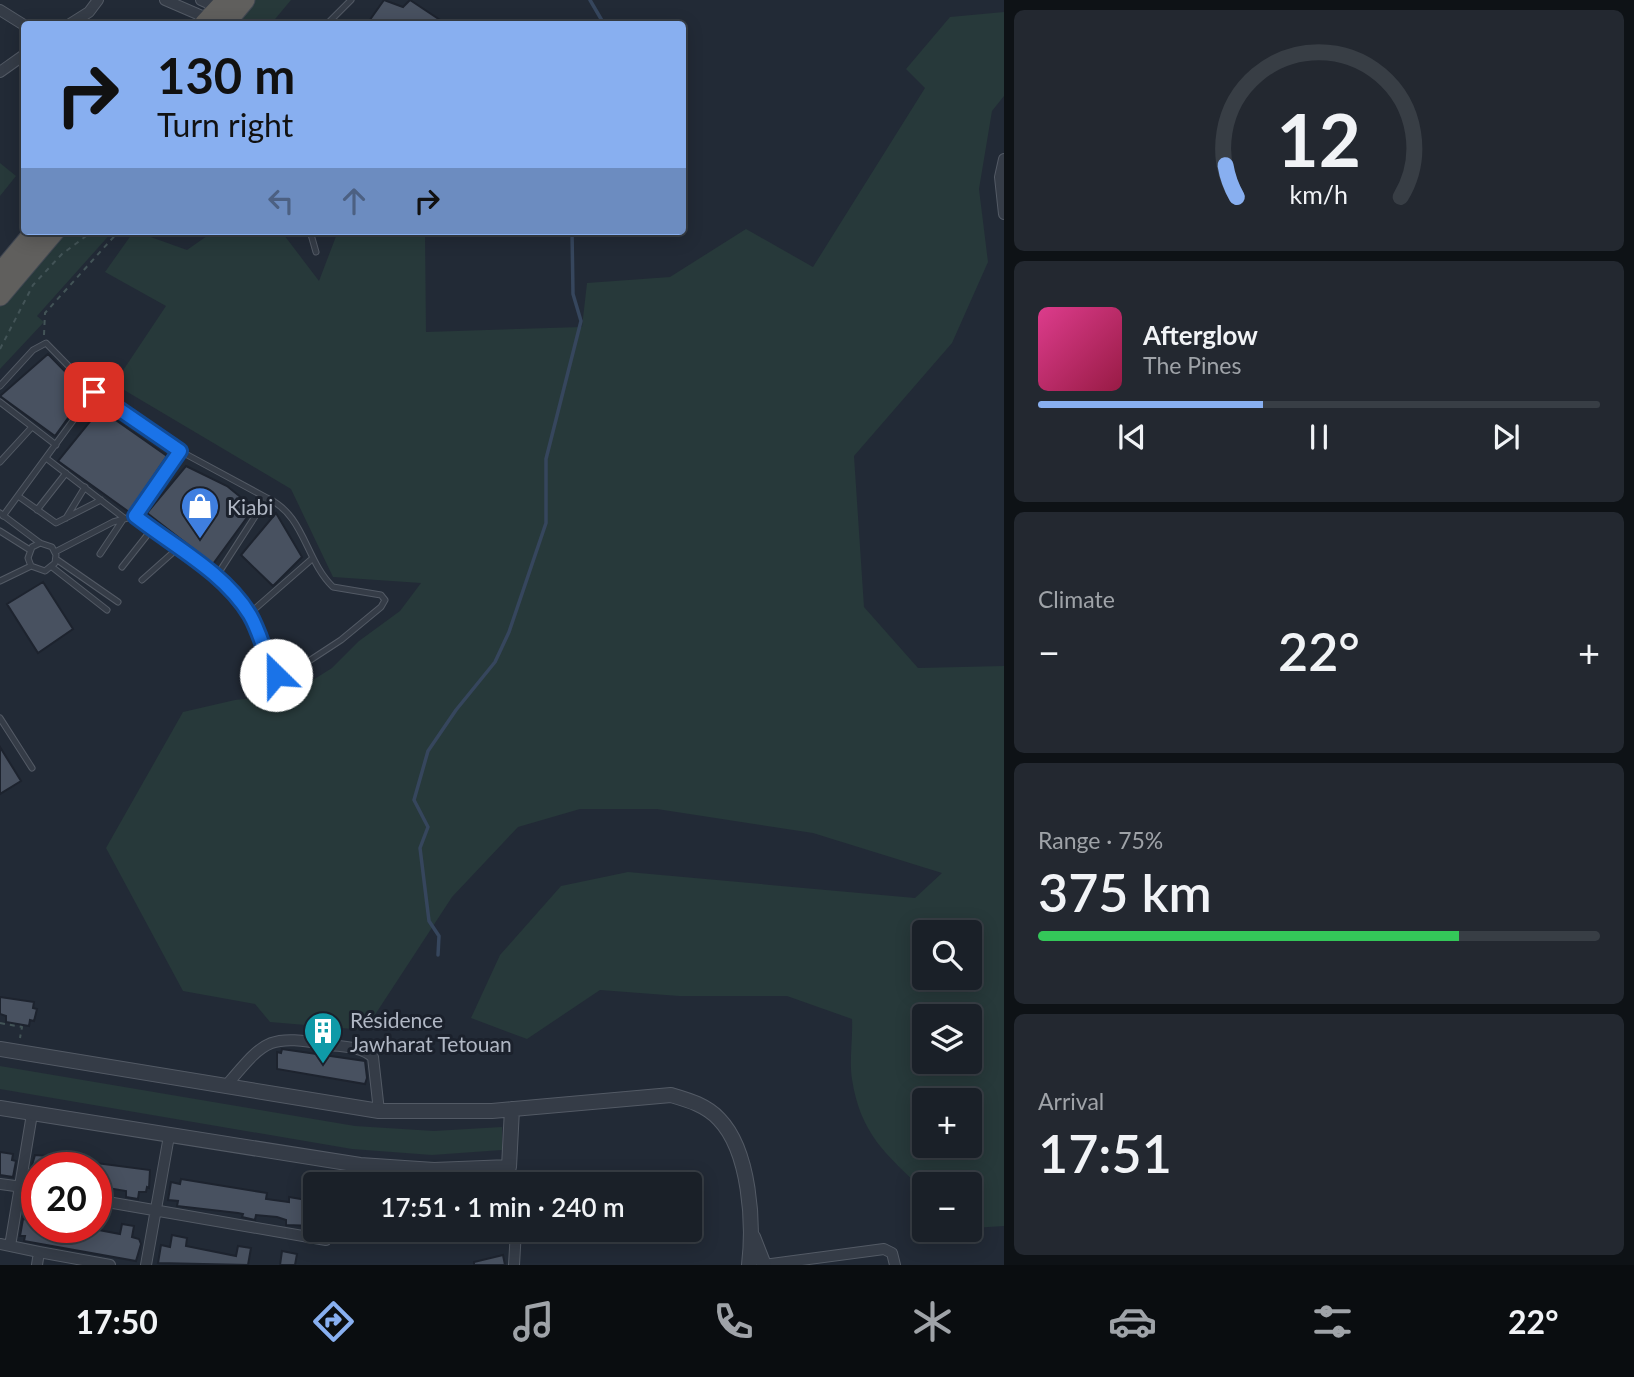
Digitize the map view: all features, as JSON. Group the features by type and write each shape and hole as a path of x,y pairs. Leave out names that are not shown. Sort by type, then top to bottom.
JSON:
{"highway":[{"path":"210,10 246,0"},
{"path":"0,272 31,235"},
{"path":"0,296 52,235"}],"street":[{"path":"75,21 89,12 98,0"},
{"path":"165,0 210,10"},
{"path":"0,10 21,23"},
{"path":"0,72 21,57"},
{"path":"1004,159 1000,177 1004,214"},
{"path":"225,1087 250,1057 274,1040 307,1040 362,1050 373,1057 379,1111"},
{"path":"0,1049 379,1111 457,1113 671,1094 696,1102 718,1118 734,1140 743,1166 752,1236 749,1265"},
{"path":"0,1108 169,1136 400,1169 509,1167"},
{"path":"510,1172 512,1109"},
{"path":"32,1114 20,1186 5,1245 110,1265"},
{"path":"146,1265 169,1136"},
{"path":"0,1184 20,1186"},
{"path":"112,1203 303,1236"},
{"path":"752,1236 764,1265 841,1261 887,1249 892,1253 895,1265"},
{"path":"514,1265 515,1242"},
{"path":"37,1265 39,1252"}],"lane":[{"path":"330,21 352,0"},
{"path":"311,235 316,252"},
{"path":"0,386 33,350 46,343 94,392 180,451 289,512 313,558 333,587 381,595 385,600 382,607 341,640 282,678 272,668 249,614 216,577 135,516"},
{"path":"40,543 2,515 94,392"},
{"path":"0,402 56,445"},
{"path":"0,462 32,427"},
{"path":"0,581 31,566 45,571 52,567 56,555 124,518 135,516 180,451"},
{"path":"46,458 124,518"},
{"path":"37,510 66,473"},
{"path":"66,519 85,488"},
{"path":"18,496 56,523 101,500"},
{"path":"216,577 267,498"},
{"path":"100,554 124,518"},
{"path":"122,567 152,529"},
{"path":"0,531 30,550"},
{"path":"30,550 40,543 46,543 56,555 118,602"},
{"path":"142,580 178,548"},
{"path":"30,550 31,566"},
{"path":"249,614 313,558"},
{"path":"52,567 107,610"},
{"path":"0,570 7,578"},
{"path":"0,718 32,768"}],"path":[{"path":"0,349 33,285 62,254 88,235"},
{"path":"109,235 112,239"},
{"path":"46,343 43,331 45,313 116,235"},
{"path":"0,1023 22,1027 18,1052"}],"shaded area":[{"path":"255,0 291,0 274,21 238,21"},
{"path":"1004,12 1004,96 992,111 979,189 988,262 952,343 854,456 864,607 918,668 1004,666 1004,1226 982,1227 982,1172 912,1172 912,1178 877,1142 861,1114 852,1079 852,1019 787,996 679,996 600,990 527,1039 471,1018 500,955 561,886 628,872 915,898 942,873 813,833 657,809 580,809 518,827 452,897 365,1030 270,1022 255,1004 183,991 106,848 183,712 235,700 289,695 332,668 359,641 400,611 421,583 333,577 291,489 114,384 166,306 105,272 131,235 145,235 187,250 208,235 284,235 319,281 336,235 425,235 426,332 582,327 587,283 670,277 746,229 813,267 925,88 906,69 950,17"},
{"path":"0,163 16,176 0,196"},
{"path":"58,235 109,235 37,316 44,322 0,369 0,306"},
{"path":"0,1066 355,1126 434,1131 502,1127 502,1150 432,1155 352,1149 0,1089"}],"building":[{"path":"384,0 403,7 410,0 442,21 369,21"},
{"path":"48,354 86,393 55,436 0,396"},
{"path":"100,409 167,456 129,512 58,461"},
{"path":"186,466 227,486 254,508 213,564 147,513"},
{"path":"276,513 302,557 273,586 241,555"},
{"path":"43,582 73,629 38,653 7,604"},
{"path":"0,747 21,781 0,794"},
{"path":"0,997 34,1002 33,1008 37,1009 34,1021 30,1020 29,1026 6,1022 6,1016 0,1014"},
{"path":"282,1049 365,1061 365,1084 277,1069 277,1052 281,1053"},
{"path":"0,1152 13,1154 12,1160 16,1161 13,1177 0,1175"},
{"path":"112,1165 150,1170 149,1188 147,1187 146,1192 139,1192 138,1199 126,1197 126,1191 112,1189"},
{"path":"181,1179 267,1193 266,1199 289,1202 289,1197 303,1199 303,1226 286,1225 286,1220 277,1217 256,1215 255,1220 242,1217 243,1214 238,1213 177,1206 178,1201 168,1200 171,1182 180,1184"},
{"path":"122,1224 134,1226 132,1237 139,1239 141,1244 136,1261 35,1243 112,1243 112,1232 120,1234"},
{"path":"172,1235 187,1238 186,1246 236,1256 238,1246 251,1248 248,1265 158,1263 161,1245 170,1247"},
{"path":"282,1251 297,1254 295,1265 280,1265"},
{"path":"503,1255 505,1265 474,1265 474,1262"}],"waterway":[{"path":"590,0 602,21"},
{"path":"438,955 439,936 429,921 420,848 428,827 414,800 428,751 456,710 495,662 509,632 546,523 546,459 581,321 573,294 572,235"}],"place":[{"name":"Kiabi","path":"200,540"},
{"name":"Résidence Jawharat Tetouan","path":"323,1065"}],"route":[{"path":"94,392 180,451 135,516 201,564 232,594 249,614 276,675"}]}
